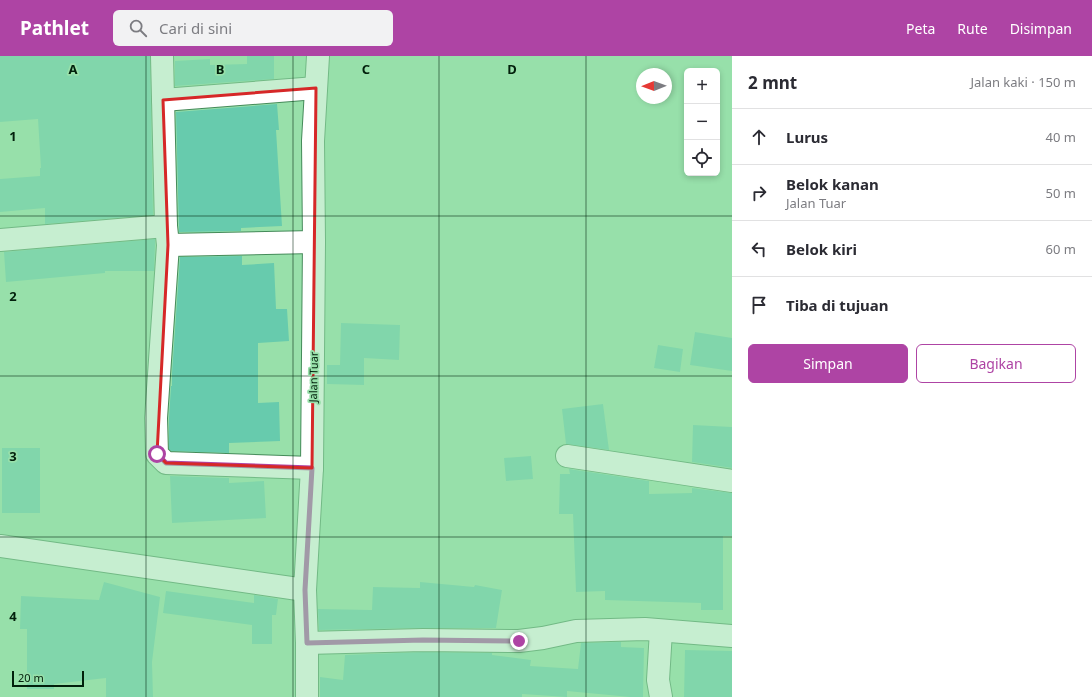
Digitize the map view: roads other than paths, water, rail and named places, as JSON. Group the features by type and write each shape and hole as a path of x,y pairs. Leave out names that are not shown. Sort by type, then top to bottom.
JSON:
{"street":[{"path":"162,56 167,235 156,418 157,454 166,463 312,468"},
{"name":"Jalan Tuar","path":"307,697 305,590 312,468 314,242 313,142 318,56"},
{"path":"164,100 316,88"},
{"path":"0,240 167,235 314,242"},
{"path":"567,456 732,482"},
{"path":"0,546 305,590"},
{"path":"307,643 423,640 519,641 576,631 645,629 732,636"},
{"path":"661,631 658,680 661,697"}]}
